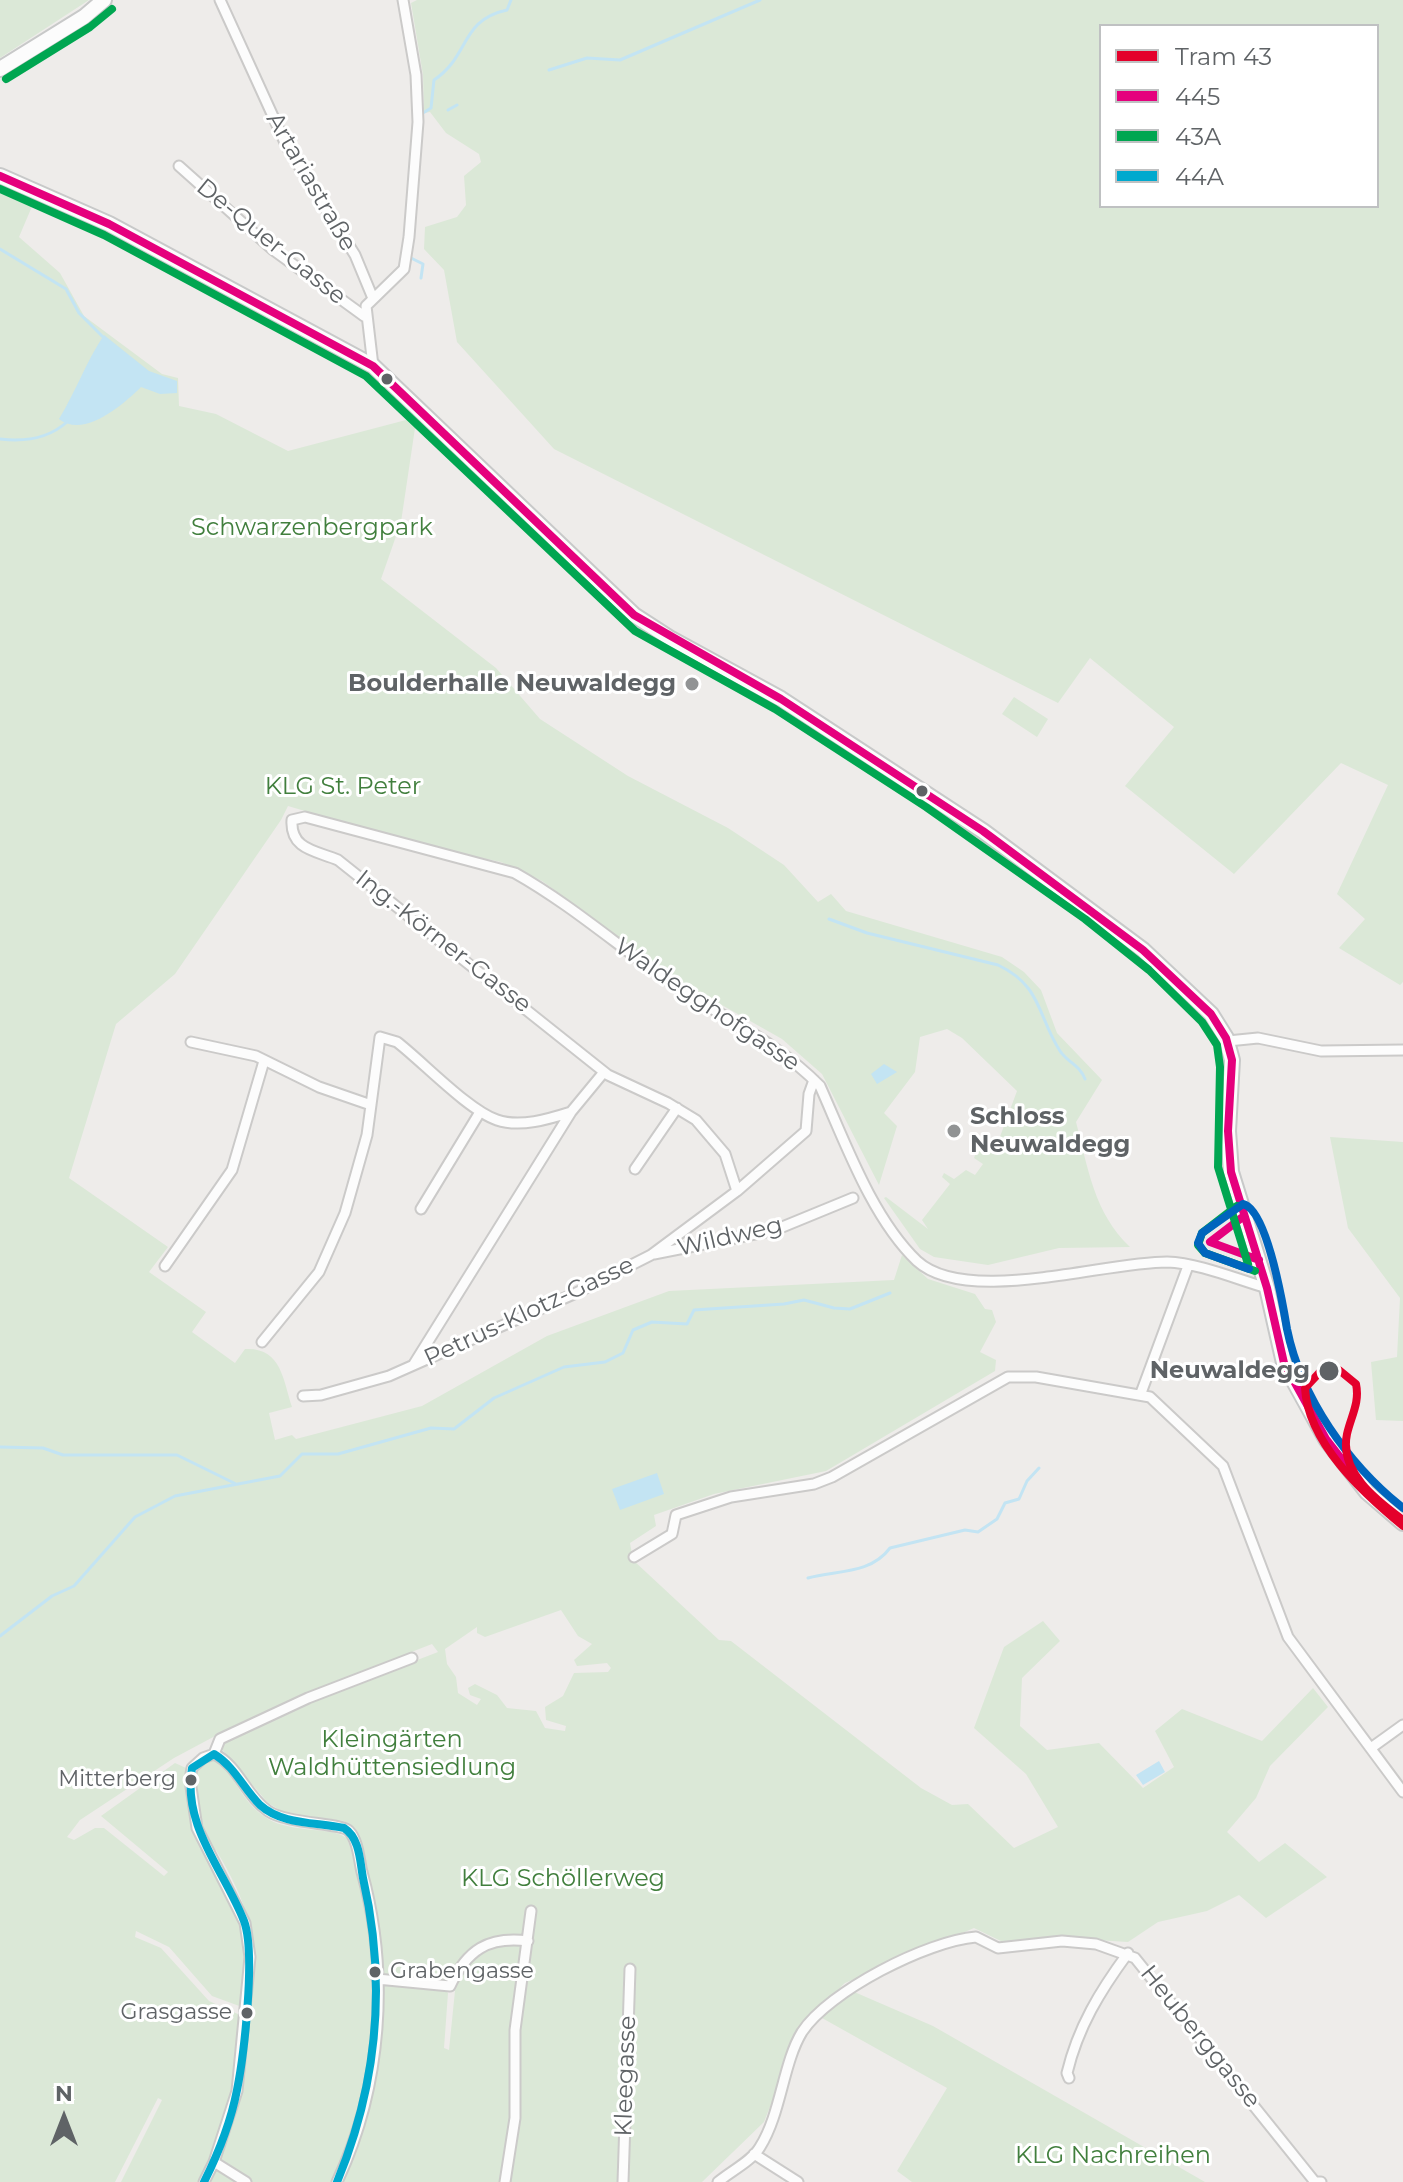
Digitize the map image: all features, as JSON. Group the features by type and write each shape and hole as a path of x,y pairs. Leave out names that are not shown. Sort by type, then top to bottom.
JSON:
{"main road":[{"path":"0,69 84,17 104,0"},
{"path":"0,176 109,224 373,366 634,615 671,639 781,699 933,797 1038,870 1157,961 1211,1014 1228,1041 1232,1060 1230,1165 1267,1288 1282,1356 1314,1422 1367,1492 1403,1523"}],"street":[{"name":"Artariastraße","path":"220,0 287,147 344,236 372,296"},
{"path":"373,366 364,316 372,296 404,269 411,222 418,122 416,75 403,0"},
{"name":"De-Quer-Gasse","path":"179,166 272,249 364,316"},
{"name":"Ing.-Körner-Gasse","path":"296,816 292,829 304,849 338,860 604,1072 677,1108 717,1141 737,1191"},
{"name":"Waldegghofgasse","path":"296,816 515,873 543,889 670,982 773,1044 814,1080 868,1192 909,1252 935,1274 973,1282 1160,1263 1188,1266 1267,1288"},
{"path":"262,1342 276,1320 307,1290 334,1242 359,1170 380,1037 397,1042 480,1112 514,1123 571,1112"},
{"path":"1228,1041 1258,1038 1321,1051 1400,1047"},
{"path":"191,1042 256,1056 348,1099 371,1105"},
{"path":"165,1266 232,1170 264,1061"},
{"path":"412,1367 571,1112 604,1072"},
{"name":"Petrus-Klotz-Gasse","path":"303,1396 321,1395 412,1367 576,1293 651,1255 737,1191 806,1131 809,1094 814,1080"},
{"path":"635,1169 677,1108"},
{"path":"421,1209 480,1112"},
{"name":"Wildweg","path":"651,1255 775,1230 853,1198"},
{"path":"1141,1393 1188,1266"},
{"path":"634,1557 672,1534 676,1515 731,1497 814,1484 832,1477 998,1379 1021,1375 1141,1393 1165,1408 1223,1466 1288,1637 1403,1792"},
{"path":"214,1754 220,1739 308,1698 412,1658"},
{"path":"1371,1748 1403,1725"},
{"path":"204,2182 214,2162 237,2091 250,1957 245,1923 229,1884 197,1828 193,1812 192,1768 203,1758 214,1754 225,1759 248,1791 269,1812 285,1820 344,1828 350,1832 372,1913 377,1979 374,2062 354,2139 337,2182"},
{"path":"505,2182 515,2118 514,2049 531,1911"},
{"name":"Heuberggasse","path":"754,2154 771,2123 802,2033 823,2010 869,1976 971,1937 980,1938 998,1948 1078,1942 1128,1953 1157,1984 1313,2182 1321,2182"},
{"path":"377,1979 450,1986 458,1969 479,1947 496,1940 528,1941"},
{"path":"1069,2078 1067,2073 1081,2027 1128,1953"},
{"name":"Kleegasse","path":"623,2182 630,1969"},
{"path":"718,2182 754,2154 798,2182"},
{"path":"214,2162 246,2182"}],"green space":[{"path":"0,0 89,0 0,58"},
{"path":"417,0 1403,0 1403,982 1400,985 1339,948 1365,919 1337,894 1388,785 1341,763 1234,874 1125,786 1174,727 1090,658 1058,703 554,449 457,342 444,270 424,249 425,227 457,217 466,205 464,176 481,162 479,154 446,133 430,112 424,113 423,75 411,3"},
{"path":"0,191 33,204 19,237 60,273 84,316 162,374 178,378 179,406 216,414 288,451 406,420 415,428 401,522 381,579 496,668 540,719 628,776 728,828 784,865 818,902 831,894 846,911 1002,957 1024,972 1041,990 1057,1033 1102,1080 1076,1122 1100,1205 1130,1247 1059,1248 988,1265 934,1257 920,1249 884,1198 928,1229 922,1220 950,1184 942,1177 944,1173 954,1179 966,1170 975,1175 983,1164 974,1158 979,1144 969,1137 972,1132 989,1143 998,1142 1017,1091 962,1038 947,1029 920,1037 915,1072 884,1113 897,1126 879,1185 822,1074 782,1039 674,978 542,881 501,862 416,844 288,806 175,974 116,1024 69,1178 168,1247 149,1272 206,1312 192,1332 235,1363 245,1349 266,1353 273,1359 283,1376 292,1407 269,1413 275,1440 292,1435 296,1439 422,1406 547,1336 669,1291 894,1280 902,1255 928,1279 975,1294 985,1309 992,1310 996,1322 980,1352 996,1360 995,1371 826,1471 714,1494 654,1515 656,1526 630,1543 633,1560 719,1640 731,1641 921,1788 952,1805 968,1804 1014,1848 1058,1827 1026,1774 974,1728 1004,1647 1043,1621 1060,1641 1022,1678 1020,1726 1047,1750 1099,1743 1143,1788 1174,1767 1155,1731 1182,1709 1262,1741 1313,1688 1328,1707 1270,1766 1256,1798 1227,1832 1259,1862 1285,1843 1327,1877 1266,1918 1239,1895 1207,1911 1158,1922 1128,1942 1049,1937 1018,1945 1005,1943 974,1928 845,1983 818,2008 799,2033 764,2122 702,2182 121,2182 162,2100 158,2098 115,2182 0,2182","holes":["561,1610 578,1636 592,1644 574,1660 577,1666 607,1663 611,1668 608,1672 574,1673 563,1696 545,1707 546,1720 566,1726 565,1731 545,1728 536,1711 507,1708 497,1695 475,1684 468,1688 470,1695 481,1699 477,1705 458,1693 456,1677 447,1664 445,1649 477,1627 477,1633 485,1637","432,1644 438,1652 283,1712 219,1746 268,1803 285,1813 344,1821 352,1828 369,1879 379,1931 382,1974 456,1981 449,2050 444,2048 448,1993 444,1988 385,1984 373,2015 368,1925 347,1838 268,1819 244,1797 214,1758 201,1764 195,1772 175,1763 101,1816 168,1872 164,1876 104,1828 95,1828 74,1840 67,1837 80,1820 174,1758 306,1693","216,1850 229,1872 250,1929 253,1967 249,2014 240,2015 209,2001 161,1948 135,1937 136,1931 169,1947 212,1996 242,2007 244,1961 240,1927 208,1854","513,2023 521,2028 518,2074 510,2071"]},
{"path":"1014,697 1048,719 1037,737 1002,714"},
{"path":"1330,1137 1403,1142 1403,1421 1376,1420 1371,1362 1397,1357 1400,1298 1348,1228"},
{"name":"KLG Nachreihen","path":"852,1991 933,2026 1205,2182 912,2182 897,2171 947,2088 822,2018 833,2004"}],"water":[{"path":"104,335 149,371 177,381 177,393 160,394 141,387 103,417 80,425 69,424 59,419"},
{"path":"884,1064 897,1072 877,1084 871,1074"},
{"path":"657,1473 664,1494 620,1510 612,1489"},
{"path":"1159,1761 1165,1772 1143,1785 1136,1775"}],"waterway":[{"path":"423,113 431,108 434,80 446,71 473,30 492,15 507,10 511,0"},
{"path":"549,70 587,58 620,60 760,0"},
{"path":"448,110 457,105"},
{"path":"0,249 66,289 79,313 104,338"},
{"path":"411,258 423,264 421,278"},
{"path":"0,439 36,438 67,422"},
{"path":"829,919 867,933 998,965 1012,973 1031,992 1060,1051 1085,1079"},
{"path":"0,1636 52,1596 74,1586 135,1517 175,1496 280,1476 302,1454 338,1454 431,1428 454,1429 494,1398 564,1367 605,1362 623,1353 633,1330 652,1322 687,1324 694,1310 804,1300 850,1309 890,1293"},
{"path":"0,1447 43,1448 63,1455 177,1455 236,1484"},
{"path":"808,1578 873,1563 890,1548 965,1530 978,1532 997,1519 1005,1503 1019,1499 1027,1481 1039,1468"}],"tram line":[{"name":"43","path":"1403,1520 1371,1494 1354,1473 1349,1461 1347,1434 1356,1403 1356,1384 1339,1370 1320,1372 1305,1388 1308,1408 1316,1428 1355,1482 1403,1526"}],"transit line":[{"name":"43A","path":"6,79 90,27 112,9"},
{"name":"445","path":"0,176 109,224 373,366 634,615 781,699 983,831 1143,950 1211,1014 1226,1038 1232,1060 1228,1131 1231,1172 1267,1288 1284,1363 1326,1439 1367,1492 1403,1523"},
{"name":"43A","path":"0,189 104,235 366,376 635,631 775,709 926,807 1085,919 1149,970 1202,1022 1217,1045 1220,1067 1218,1167 1248,1264"},
{"path":"1249,1269 1205,1253 1198,1243 1202,1233 1243,1204 1252,1210 1266,1239 1294,1355 1315,1404 1346,1450 1403,1508"},
{"name":"43A","path":"1237,1206 1202,1233 1198,1245 1205,1253 1255,1271"},
{"name":"445","path":"1244,1216 1210,1242 1259,1260"},
{"name":"44A","path":"204,2182 224,2137 234,2102 243,2053 249,1979 244,1921 207,1847 193,1809 192,1768 214,1754 228,1765 260,1805 289,1819 344,1828 353,1838 358,1851 375,1956 374,2032 362,2108 337,2182"}],"place":[{"name":"Boulderhalle Neuwaldegg","path":"692,684"},
{"name":"Schloss Neuwaldegg","path":"954,1131"},
{"name":"Neuwaldegg","path":"1329,1371"},
{"name":"Mitterberg","path":"191,1780"},
{"name":"Grabengasse","path":"375,1972"},
{"name":"Grasgasse","path":"247,2013"}],"park label":[{"name":"Schwarzenbergpark","path":"312,528"},
{"name":"KLG St. Peter","path":"343,787"},
{"name":"Kleingärten Waldhüttensiedlung","path":"392,1754"},
{"name":"KLG Schöllerweg","path":"563,1879"}]}
